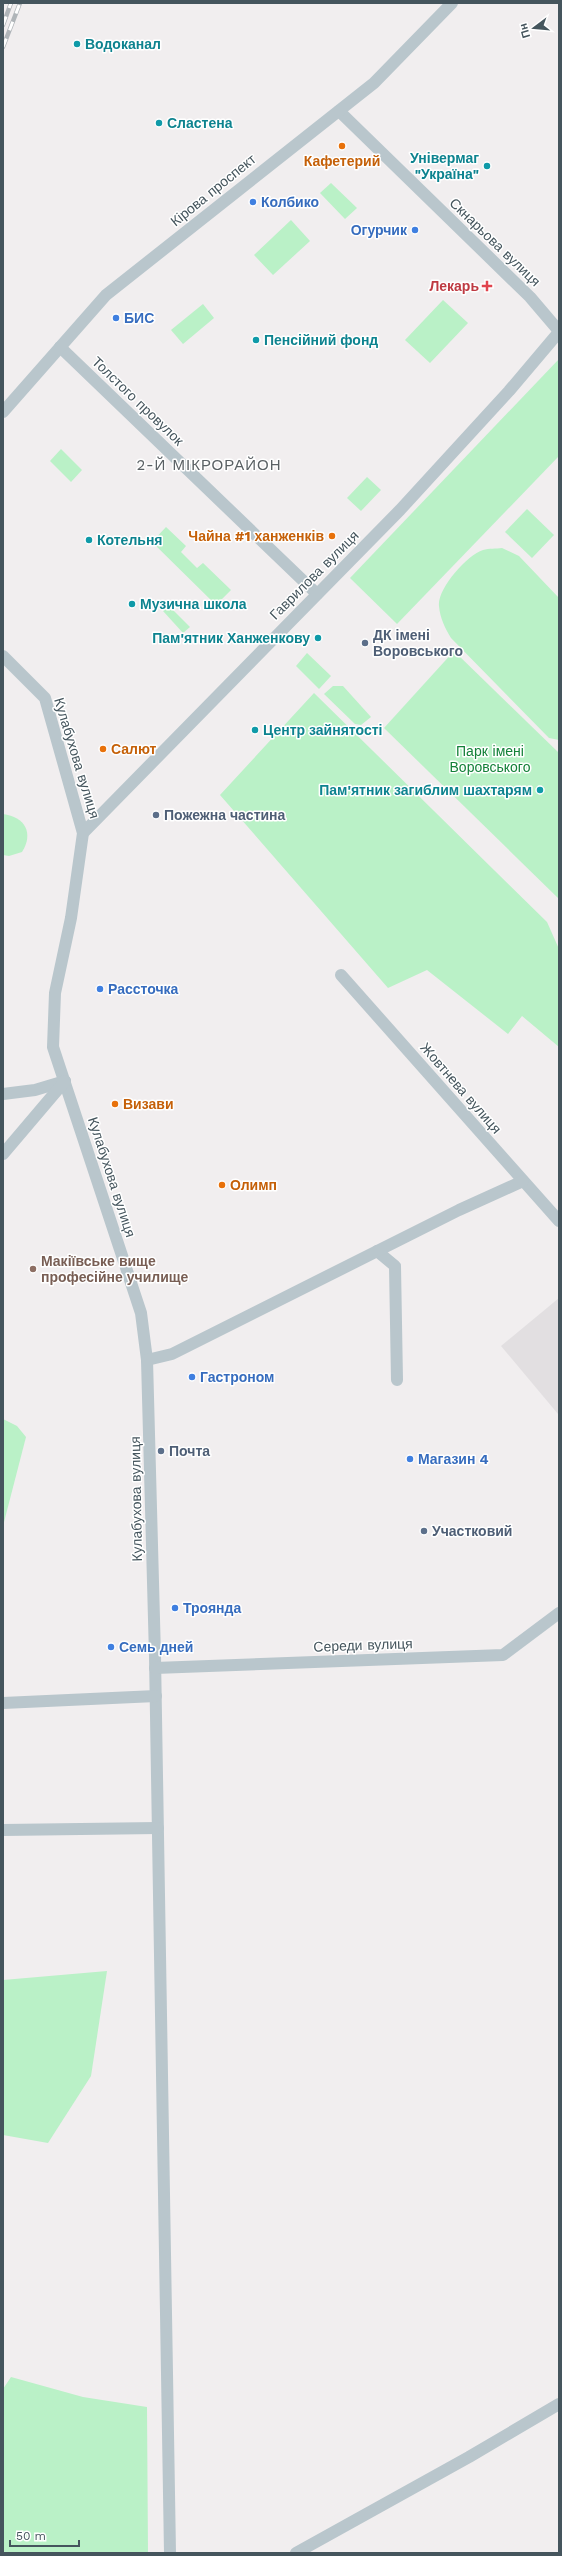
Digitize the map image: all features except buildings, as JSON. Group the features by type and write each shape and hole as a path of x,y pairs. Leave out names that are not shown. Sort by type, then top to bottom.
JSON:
{"street":[{"name":"Кірова проспект","path":"3,412 106,295 304,136 339,111 374,82 452,3"},
{"name":"Скнарьова вулиця","path":"339,111 530,297 559,331"},
{"name":"Гаврилова вулиця","path":"83,833 400,510 509,391 559,331"},
{"name":"Толстого провулок","path":"60,347 316,594"},
{"name":"Кулабухова вулиця","path":"3,656 44,698 83,833 71,918 55,994 53,1047 141,1313 147,1360 156,1696 170,2553"},
{"name":"Жовтнева вулиця","path":"342,975 559,1221"},
{"path":"3,1094 35,1090 65,1081"},
{"path":"3,1154 65,1081"},
{"path":"147,1360 172,1354 377,1251 523,1180"},
{"path":"377,1251 395,1266 397,1380"},
{"name":"Середи вулиця","path":"155,1668 503,1655 559,1613"},
{"path":"3,1703 156,1696"},
{"path":"3,1830 158,1828"},
{"path":"296,2553 470,2457 559,2404"}],"shaded area":[{"path":"559,1298 559,1412 558,1414 501,1346"}],"green space":[{"path":"331,183 357,208 345,219 320,193"},
{"path":"291,220 310,241 273,275 254,255"},
{"path":"443,300 468,323 430,363 405,340"},
{"path":"203,304 214,318 183,344 171,330"},
{"path":"559,359 559,456 397,624 350,578"},
{"path":"61,449 82,470 71,482 50,461"},
{"path":"367,477 381,490 361,511 347,498"},
{"path":"527,509 554,535 532,558 505,532"},
{"path":"166,527 186,546 181,552 197,568 203,563 231,590 216,605 152,542"},
{"path":"502,548 519,556 559,598 559,740 549,738 451,638 442,619 439,606 440,599 448,582 454,574 469,558 476,553 485,549"},
{"path":"169,606 190,627 183,633 163,611"},
{"name":"Парк імені Воровського","path":"454,651 559,753 559,899 384,728"},
{"path":"307,653 331,676 319,689 296,666"},
{"path":"333,686 343,686 371,717 361,725 355,724 324,694"},
{"path":"314,693 547,922 559,949 559,1047 522,1016 508,1034 427,970 388,988 220,795"},
{"path":"3,814 17,819 22,822 25,827 27,838 26,845 22,852 9,856 3,855"},
{"path":"3,1419 17,1426 26,1437 3,1526"},
{"path":"107,1971 91,2076 48,2143 3,2135 3,1980"},
{"path":"11,2377 83,2397 147,2407 148,2553 3,2553 3,2389"}],"railway":[{"path":"3,25 11,3"},
{"path":"3,47 20,3"}],"place":[{"name":"Водоканал","path":"77,44"},
{"name":"Сластена","path":"159,123"},
{"name":"Кафетерий","path":"342,146"},
{"name":"Універмаг \"Україна\"","path":"487,166"},
{"name":"Колбико","path":"253,202"},
{"name":"Огурчик","path":"415,230"},
{"name":"Лекарь","path":"487,286"},
{"name":"БИС","path":"116,318"},
{"name":"Пенсійний фонд","path":"256,340"},
{"name":"Чайна #1 ханженків","path":"332,536"},
{"name":"Котельня","path":"89,540"},
{"name":"Музична школа","path":"132,604"},
{"name":"Пам'ятник Ханженкову","path":"318,638"},
{"name":"ДК імені Воровського","path":"365,643"},
{"name":"Центр зайнятості","path":"255,730"},
{"name":"Салют","path":"103,749"},
{"name":"Пам'ятник загиблим шахтарям","path":"540,790"},
{"name":"Пожежна частина","path":"156,815"},
{"name":"Рассточка","path":"100,989"},
{"name":"Визави","path":"115,1104"},
{"name":"Олимп","path":"222,1185"},
{"name":"Макіївське вище професійне училище","path":"33,1269"},
{"name":"Гастроном","path":"192,1377"},
{"name":"Почта","path":"161,1451"},
{"name":"Магазин 4","path":"410,1459"},
{"name":"Участковий","path":"424,1531"},
{"name":"Троянда","path":"175,1608"},
{"name":"Семь дней","path":"111,1647"}],"district":[{"name":"2-Й МІКРОРАЙОН","path":"209,465"}]}
